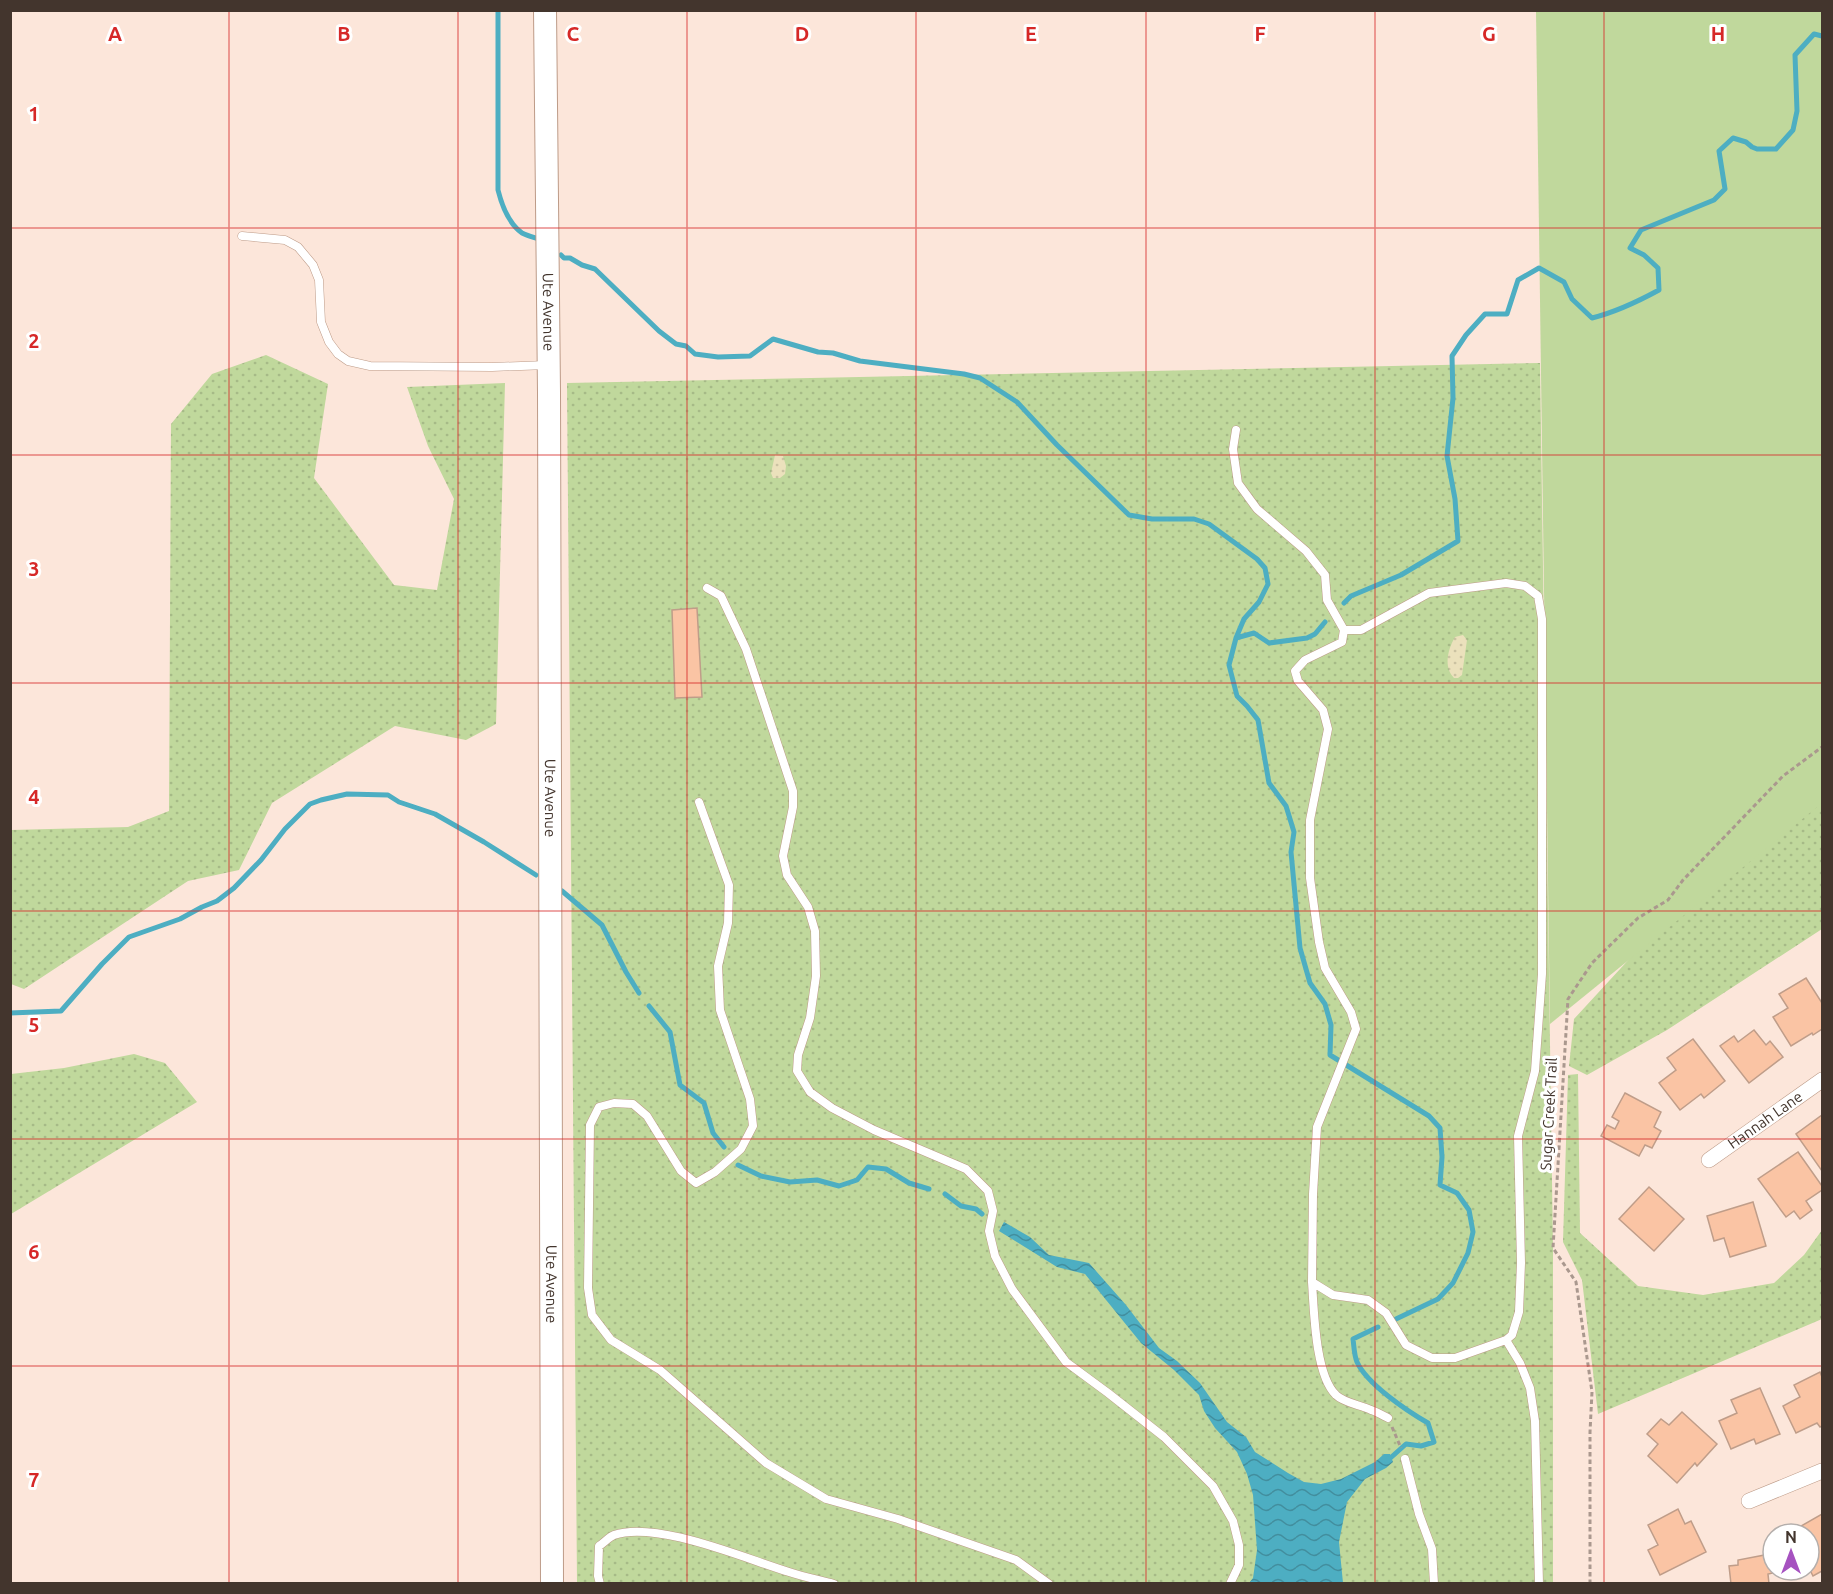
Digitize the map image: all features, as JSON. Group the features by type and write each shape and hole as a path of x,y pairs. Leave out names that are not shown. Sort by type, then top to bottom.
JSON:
{"main road":[{"name":"Ute Avenue","path":"545,10 549,365 552,1584"}],"street":[{"name":"Hannah Lane","path":"1709,1160 1822,1080"},
{"path":"1749,1502 1822,1471"}],"lane":[{"path":"242,236 285,240 298,247 313,265 319,280 321,322 329,342 348,362 370,366 549,365"},
{"path":"1236,430 1233,449 1238,483 1257,509 1306,551 1325,575 1327,600 1344,630 1342,642 1305,660 1295,671 1298,681 1323,710 1328,729 1310,820 1310,878 1325,968 1351,1012 1356,1029 1317,1127 1313,1194 1312,1281 1315,1326 1328,1385 1338,1397 1388,1418"},
{"path":"1312,1281 1333,1295 1368,1300 1386,1313 1406,1345 1432,1358 1455,1358 1506,1340 1512,1335 1519,1311 1521,1263 1518,1136 1535,1071 1542,974 1542,619 1538,596 1525,586 1506,583 1429,593 1361,630 1344,630"},
{"path":"707,588 721,596 746,649 793,791 793,807 783,856 787,875 808,907 815,930 816,976 810,1018 798,1055 797,1071 810,1092 832,1108 874,1130 966,1169 988,1191 993,1211 989,1231 995,1256 1012,1289 1066,1362 1164,1437 1213,1486 1233,1521 1239,1545 1239,1565 1230,1584"},
{"path":"699,802 729,885 728,922 718,966 720,1010 750,1099 753,1126 741,1149 716,1173 696,1183 681,1171 647,1116 633,1104 614,1103 599,1107 590,1125 588,1288 591,1315 611,1340 660,1370 766,1463 826,1499 898,1519 1016,1560 1049,1584"},
{"path":"1506,1340 1520,1363 1530,1388 1535,1420 1539,1584"},
{"path":"1405,1459 1419,1514 1432,1549 1434,1584"},
{"path":"600,1584 599,1546 613,1535 639,1531 707,1544 791,1573 834,1584"}],"path":[{"name":"Sugar Creek Trail","path":"1590,1584 1592,1392 1576,1281 1553,1248 1568,999 1592,963 1615,940 1638,918 1668,900 1683,880 1783,776 1822,747"},
{"path":"1388,1418 1405,1459"}],"green space":[{"path":"1536,11 1822,11 1822,803 1550,1024"},
{"path":"266,355 328,384 314,478 394,585 437,590 454,499 428,446 407,387 505,383 496,724 466,740 395,726 272,803 239,870 188,881 24,989 11,984 11,830 128,827 169,811 171,424 212,374"},
{"path":"1540,363 1553,1248 1553,1583 577,1583 567,383"},
{"path":"1822,759 1822,929 1667,1030 1587,1075 1569,1066 1574,1019 1794,780"},
{"path":"134,1054 165,1063 197,1102 11,1214 11,1074 64,1068"},
{"path":"1578,1074 1580,1233 1638,1286 1703,1295 1774,1283 1804,1255 1822,1230 1822,1319 1598,1414 1582,1280 1563,1242 1568,1075"}],"sand":[{"path":"775,455 783,456 786,466 785,474 780,478 773,478 771,473"},
{"path":"1463,635 1467,640 1462,675 1454,678 1448,663 1450,647 1455,637"}],"water":[{"path":"1004,1222 1030,1237 1049,1255 1089,1263 1126,1305 1159,1348 1200,1383 1227,1422 1246,1437 1255,1452 1288,1473 1304,1482 1321,1484 1341,1479 1375,1462 1384,1454 1390,1454 1393,1462 1365,1479 1347,1502 1339,1542 1343,1583 1249,1583 1253,1578 1257,1550 1253,1495 1237,1452 1215,1428 1204,1411 1199,1395 1174,1370 1141,1343 1085,1274 1057,1267 999,1231"}],"building":[{"path":"697,608 702,697 675,698 672,610"},
{"path":"1806,978 1822,1003 1822,1029 1791,1046 1773,1017 1788,1008 1779,994"},
{"path":"1754,1030 1766,1045 1770,1041 1783,1057 1749,1083 1720,1046 1734,1036 1738,1042"},
{"path":"1693,1039 1725,1081 1704,1098 1701,1094 1680,1110 1659,1083 1676,1070 1667,1058"},
{"path":"1625,1093 1661,1112 1654,1127 1661,1131 1652,1148 1645,1145 1639,1156 1601,1136 1607,1125 1615,1129 1619,1121 1612,1117"},
{"path":"1822,1115 1822,1171 1796,1134"},
{"path":"1798,1152 1822,1186 1822,1190 1806,1201 1812,1210 1800,1219 1794,1211 1786,1217 1758,1179"},
{"path":"1649,1187 1684,1219 1654,1251 1619,1219"},
{"path":"1753,1202 1766,1246 1730,1257 1724,1238 1714,1241 1707,1216"},
{"path":"1820,1372 1822,1377 1822,1426 1820,1427 1817,1423 1796,1433 1783,1406 1800,1397 1794,1385"},
{"path":"1760,1388 1780,1434 1756,1444 1754,1439 1731,1449 1719,1421 1737,1413 1731,1400"},
{"path":"1682,1412 1717,1444 1677,1483 1648,1456 1658,1444 1647,1434 1661,1419 1669,1425"},
{"path":"1678,1509 1685,1524 1691,1521 1706,1552 1660,1575 1648,1550 1658,1545 1648,1525"},
{"path":"1822,1514 1821,1572 1821,1522 1808,1522"},
{"path":"1761,1556 1761,1582 1769,1582 1769,1584 1731,1584 1729,1566 1738,1565 1738,1560"}],"waterway":[{"path":"498,10 498,190 513,224 522,233 541,240"},
{"path":"1344,603 1351,596 1401,575 1458,541 1455,499 1447,456 1453,398 1452,356 1466,335 1485,314 1507,314 1518,280 1539,268 1564,282 1572,299 1592,318 1610,313 1659,290 1658,268 1644,255 1630,248 1641,230 1714,200 1725,189 1719,151 1733,138 1757,149 1776,149 1793,130 1797,111 1795,55 1814,34 1822,36"},
{"path":"561,255 595,269 659,331 676,344 686,346 695,354 718,357 750,356 773,339 860,361 980,378 1017,402 1057,445 1129,515 1152,519 1194,519 1209,524 1257,559 1265,568 1268,584 1259,602 1244,619 1229,665 1237,696 1258,720 1269,783 1286,806 1294,832 1291,852 1300,948 1310,983 1325,1004 1331,1025 1330,1055 1429,1116 1440,1128 1442,1157 1440,1185 1457,1193 1469,1210 1473,1232 1468,1253 1453,1283 1438,1299 1396,1319"},
{"path":"1236,638 1254,633 1269,643 1307,638 1315,634 1325,622"},
{"path":"10,1013 61,1011 129,937 180,919 217,901 234,888 261,860 285,829 310,804 321,800 347,794 388,795 399,802 435,814 536,875"},
{"path":"562,891 602,925 639,993"},
{"path":"649,1006 670,1032 680,1085 704,1103 713,1133 724,1147"},
{"path":"738,1165 761,1176 790,1182 817,1180 839,1186 857,1180 868,1167 886,1169 909,1183 929,1189"},
{"path":"945,1194 961,1206 976,1209 982,1214"},
{"path":"1378,1327 1353,1339 1357,1362 1378,1388 1428,1423 1434,1442 1421,1446 1406,1444 1387,1461"}]}
